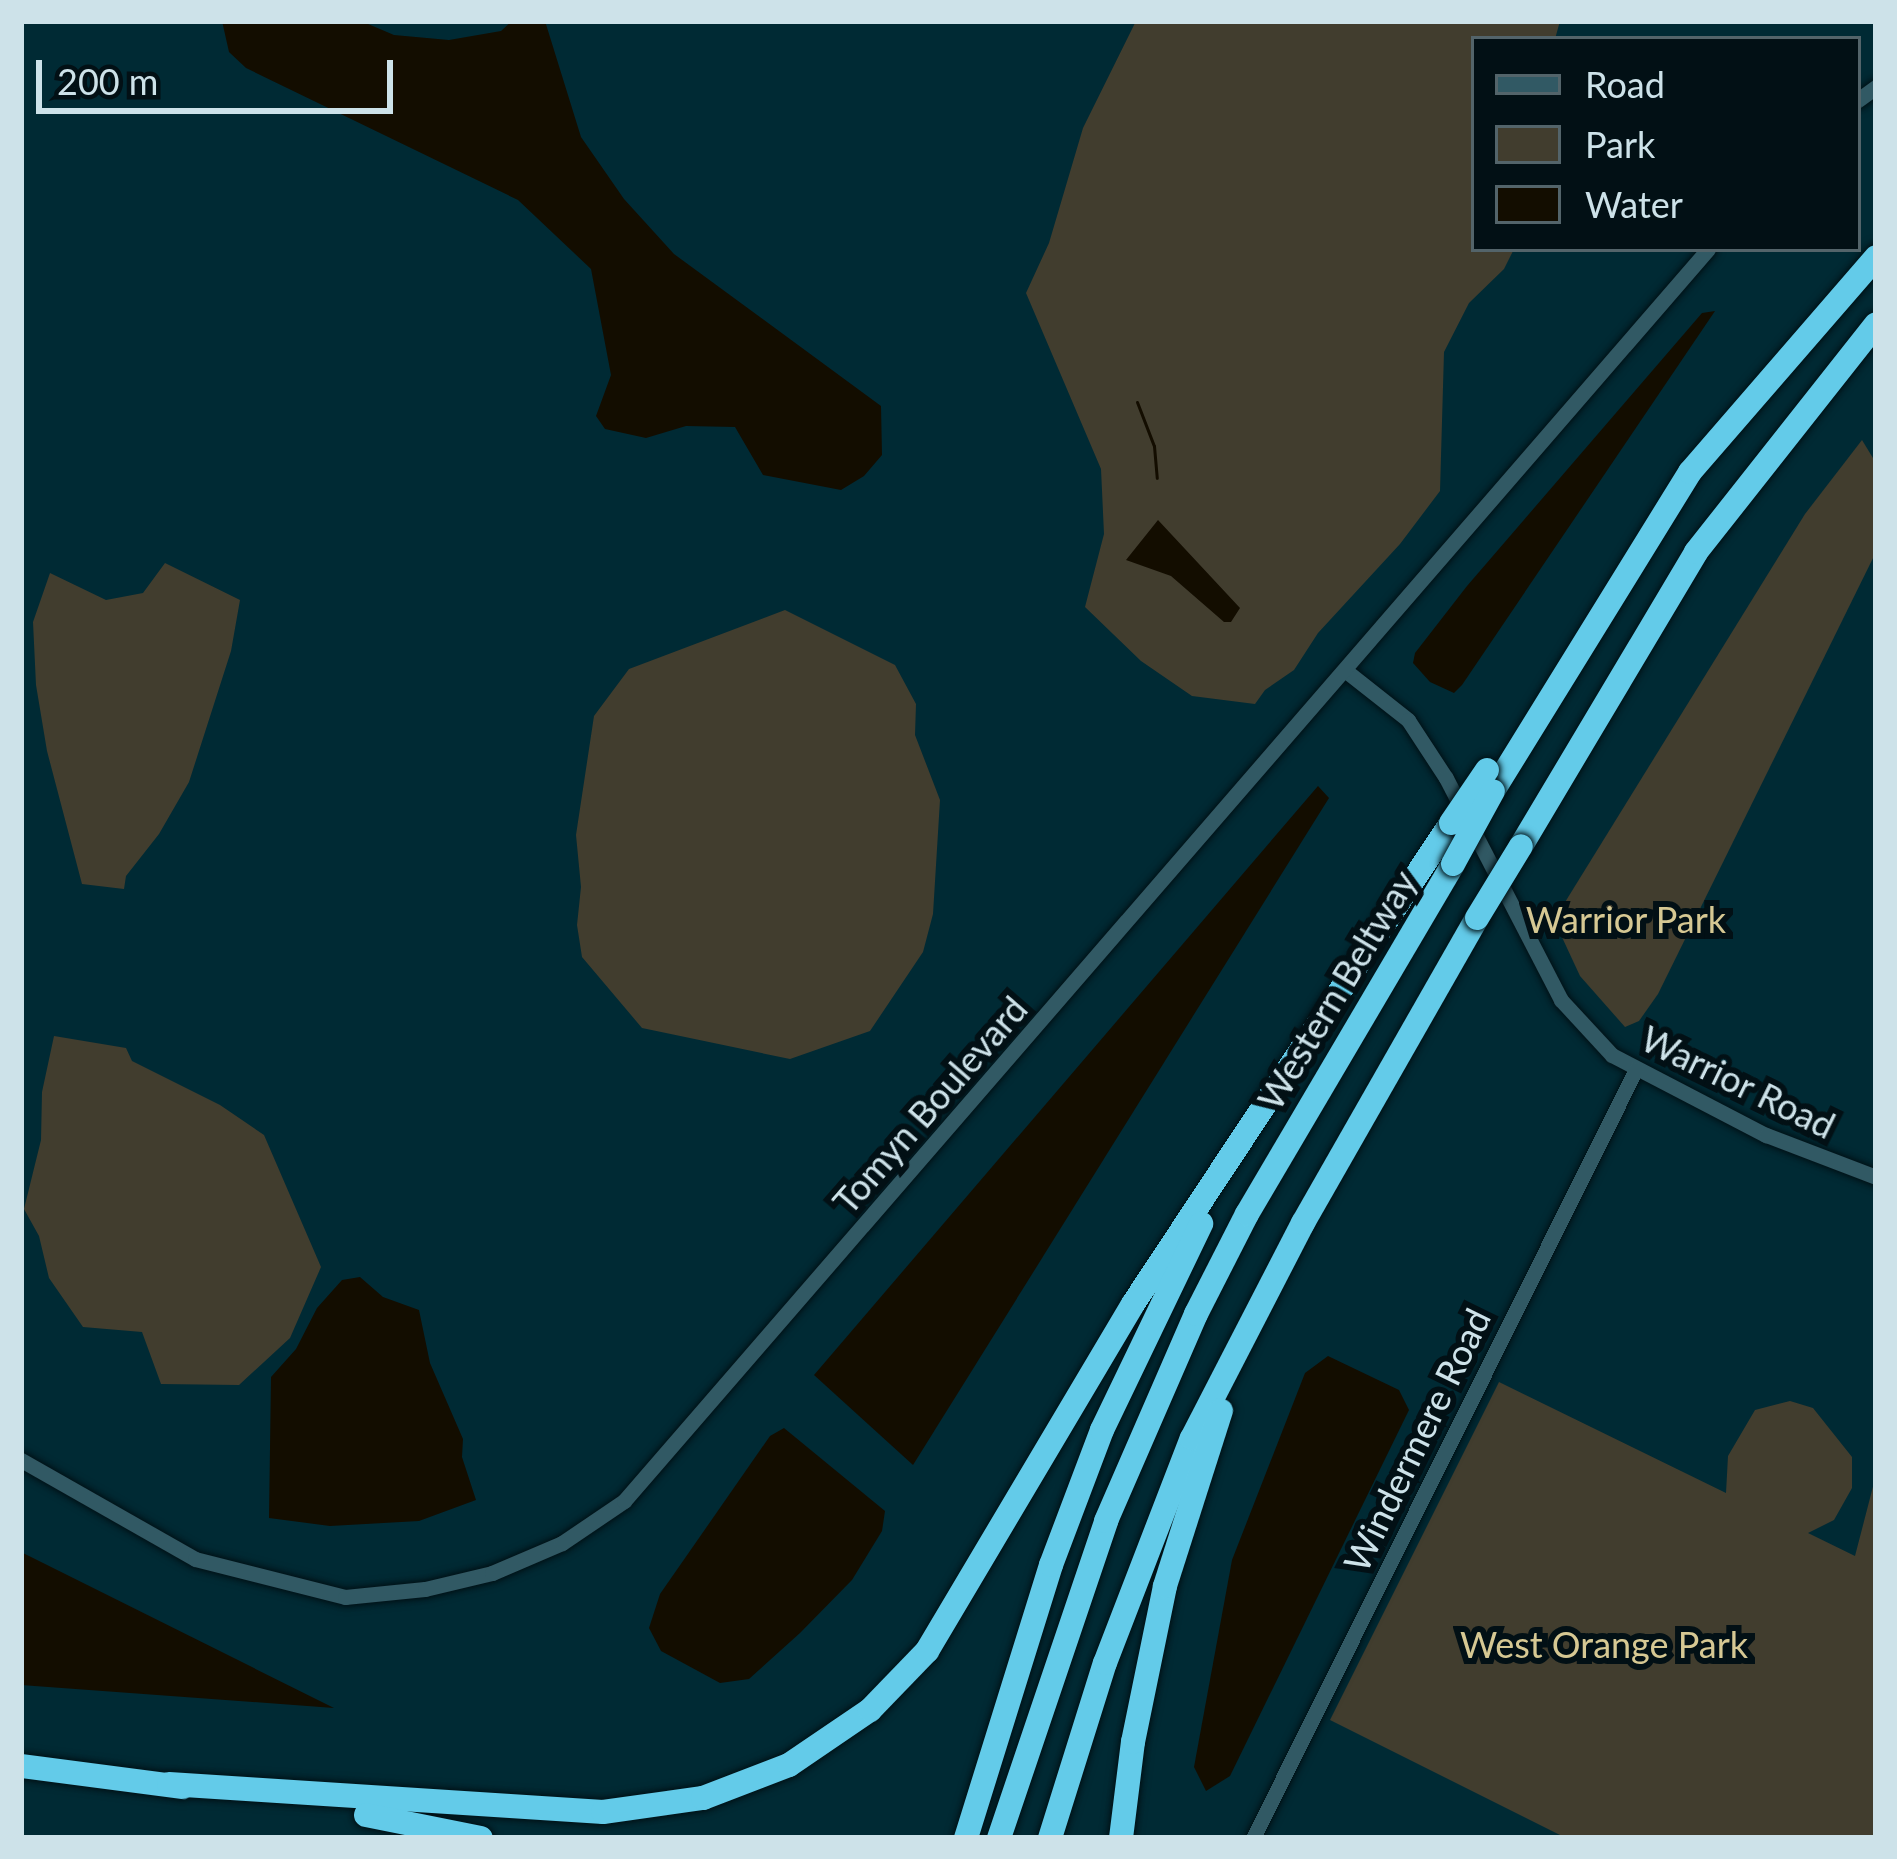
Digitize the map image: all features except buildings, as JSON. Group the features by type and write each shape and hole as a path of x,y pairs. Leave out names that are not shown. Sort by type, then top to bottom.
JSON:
{"highway":[{"name":"Western Beltway","path":"999,1838 1106,1521 1196,1315 1247,1214 1453,864 1490,781 1690,472 1876,256"},
{"path":"1050,1838 1145,1554 1192,1438 1255,1318 1477,918 1696,552 1876,324"},
{"path":"21,1766 426,1814 603,1812 703,1798 789,1766 870,1710 927,1651 1133,1304 1451,823 1490,781"},
{"path":"966,1838 1051,1565 1102,1430 1154,1313 1311,1029"},
{"path":"1121,1838 1133,1742 1165,1586 1255,1318"},
{"path":"426,1814 481,1838"}],"street":[{"name":"Tomyn Boulevard","path":"21,1460 194,1559 345,1597 424,1589 492,1573 562,1544 624,1501 1705,252"},
{"name":"Warrior Road","path":"1346,671 1408,721 1446,778 1561,1000 1612,1055 1766,1135 1876,1177"},
{"name":"Windermere Road","path":"1253,1838 1636,1069"}],"green space":[{"path":"1136,21 1560,21 1556,36 1471,36 1471,252 1512,252 1504,269 1469,303 1444,352 1440,491 1400,544 1318,633 1294,670 1265,690 1255,704 1192,696 1141,661 1085,607 1104,534 1101,469 1026,293 1049,243 1083,128"},
{"name":"Warrior Park","path":"1862,440 1876,463 1876,552 1658,994 1639,1021 1625,1027 1580,976 1554,920 1805,514"},
{"path":"165,563 240,600 231,651 189,782 159,834 126,876 124,889 82,884 47,751 36,685 33,622 50,573 106,600 143,593"},
{"path":"785,610 895,665 916,704 915,735 940,800 933,914 923,952 870,1031 790,1059 642,1028 582,957 577,925 581,887 576,835 594,716 629,669"},
{"path":"54,1036 126,1048 132,1061 220,1105 264,1135 321,1267 290,1338 239,1385 161,1384 142,1332 83,1327 49,1278 39,1236 24,1209 41,1140 42,1092"},
{"name":"West Orange Park","path":"1499,1382 1726,1493 1728,1456 1755,1410 1790,1401 1813,1408 1852,1457 1852,1488 1834,1520 1808,1533 1855,1556 1876,1475 1876,1838 1566,1838 1330,1720"}],"water":[{"path":"222,21 361,21 394,35 449,40 501,31 512,21 545,21 581,137 624,199 674,254 881,406 882,455 864,476 841,490 763,475 735,427 686,426 646,438 605,429 596,416 611,375 591,269 518,200 246,68 229,52"},
{"path":"1715,311 1462,685 1454,693 1430,682 1413,663 1415,653 1702,313"},
{"path":"1158,520 1240,608 1231,622 1224,622 1171,576 1126,560"},
{"path":"1318,786 1329,798 913,1465 814,1375"},
{"path":"360,1277 383,1297 419,1310 430,1363 463,1439 462,1457 476,1500 419,1521 330,1526 269,1518 271,1377 296,1349 317,1308 342,1280"},
{"path":"1328,1356 1399,1390 1409,1410 1230,1776 1206,1791 1194,1767 1232,1560 1305,1373"},
{"path":"784,1428 885,1511 882,1531 852,1580 800,1633 749,1679 720,1683 661,1651 649,1628 660,1594 770,1436"},
{"path":"21,1552 334,1708 21,1685"}],"waterway":[{"path":"1137,402 1154,446 1157,478"}]}
